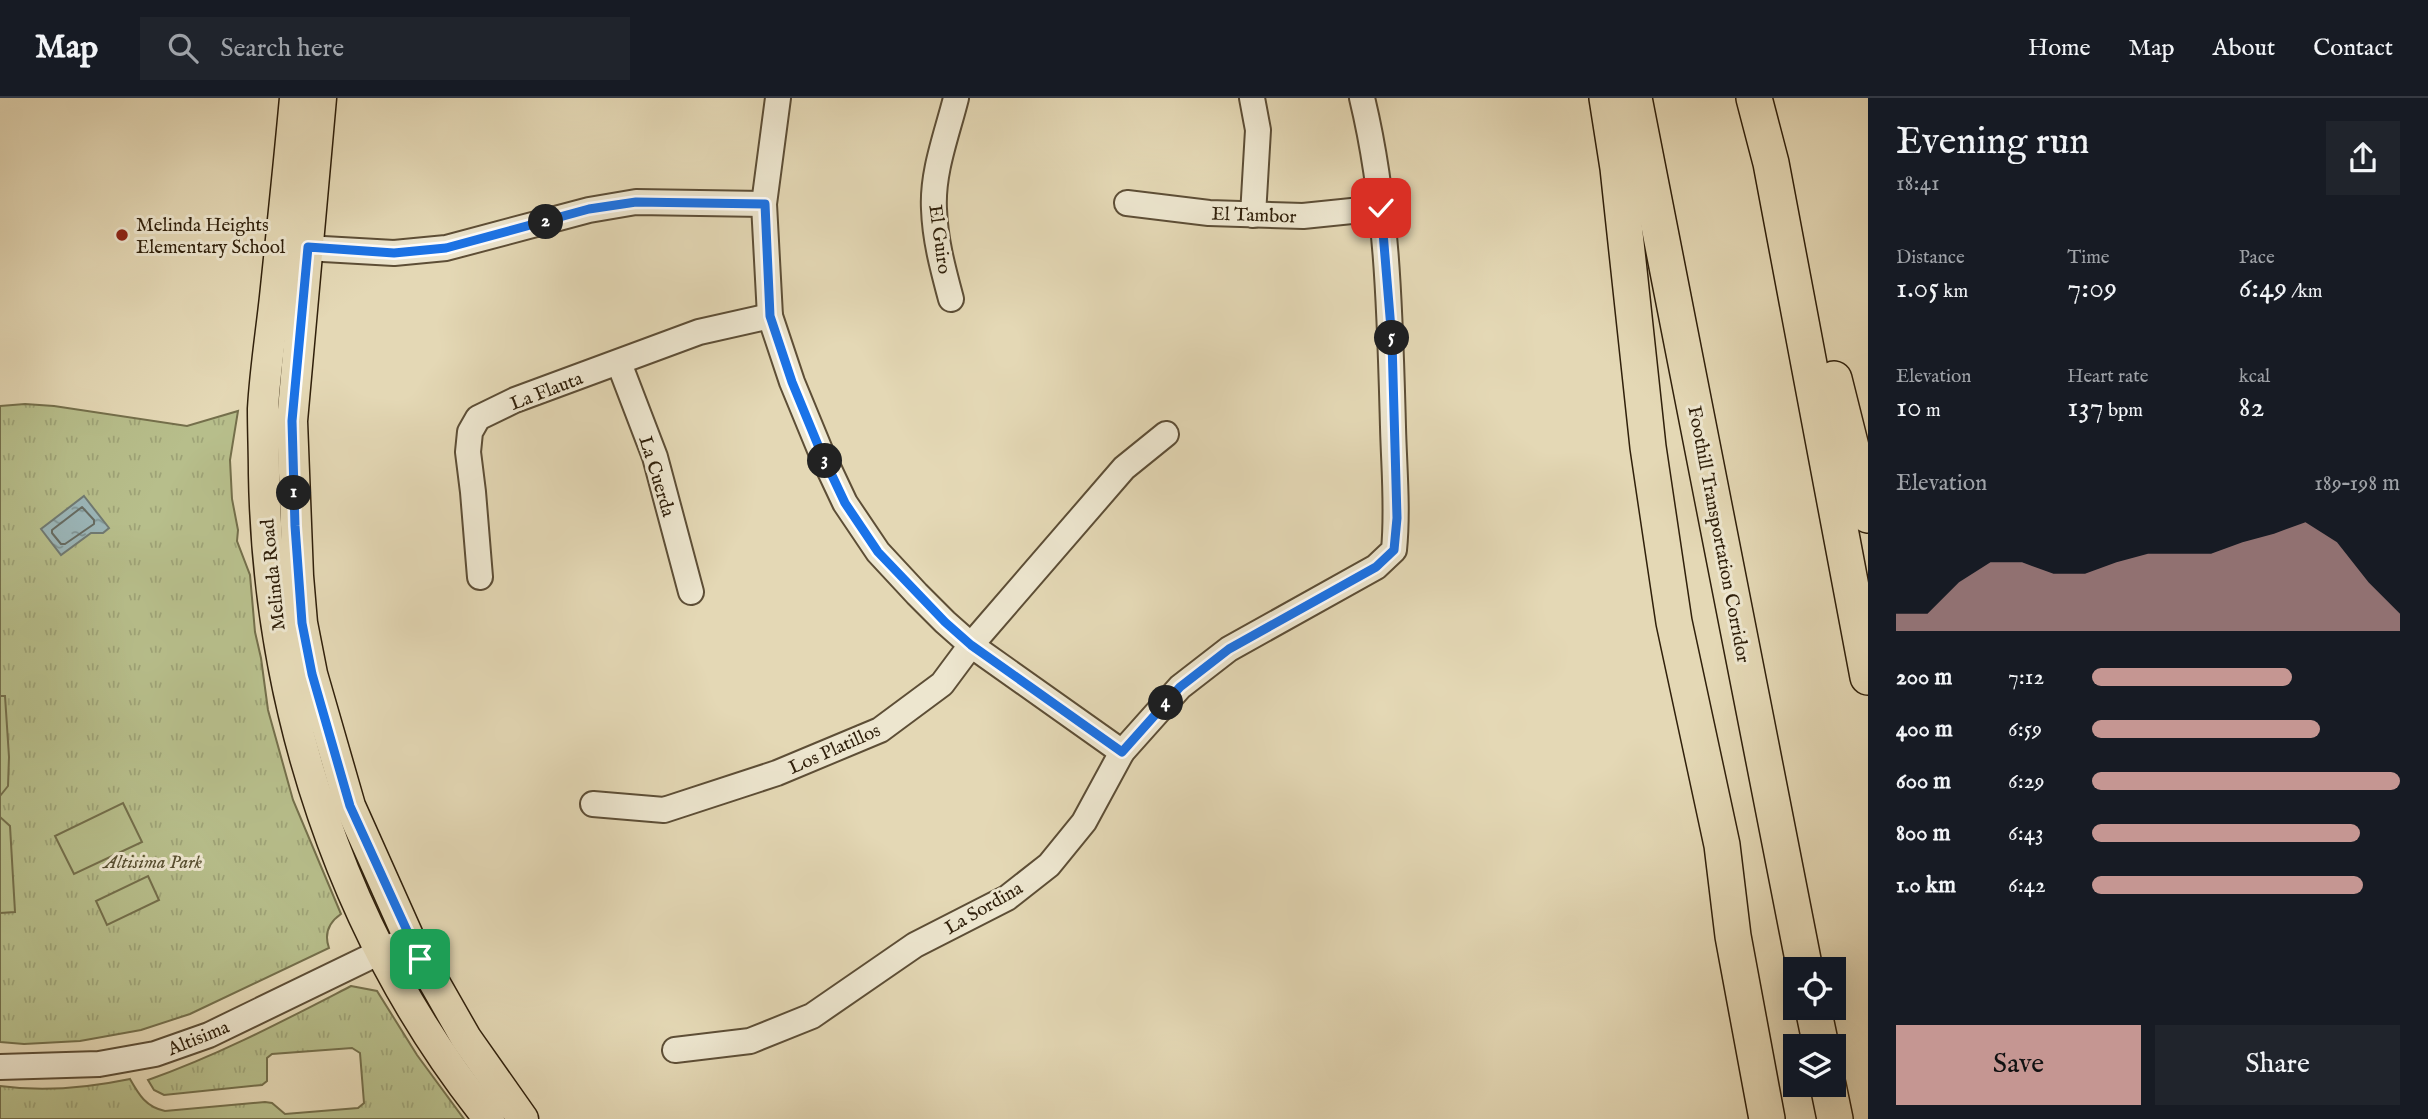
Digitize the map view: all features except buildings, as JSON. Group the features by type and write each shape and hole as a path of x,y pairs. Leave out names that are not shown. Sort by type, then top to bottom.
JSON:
{"highway":[{"path":"1607,98 1618,168 1648,447 1674,622 1721,845 1733,936 1767,1119"},
{"name":"Foothill Transportation Corridor","path":"1634,98 1802,957"},
{"path":"1754,98 1837,389 1868,515"},
{"path":"1771,163 1868,677"},
{"path":"1830,1097 1835,1119"}],"main road":[{"name":"Melinda Road","path":"295,98 292,421 295,526 302,623 312,674 350,806 409,938 467,1038 523,1119"},
{"name":"Melinda Road","path":"321,98 263,409 265,526 276,627 294,720 310,777 340,862 363,916 436,1045 488,1119"}],"street":[{"name":"El Guiro","path":"951,299 938,249 933,206 938,166 956,98"},
{"path":"1252,98 1258,130 1253,215"},
{"path":"1362,98 1381,208"},
{"path":"772,99 765,204 770,316 792,382 845,503 878,552 926,604 971,645 1122,752"},
{"path":"294,247 394,253 446,248 589,209 636,202 765,204"},
{"name":"El Tambor","path":"1127,203 1209,213 1303,216 1381,208"},
{"name":"La Sordina","path":"675,1050 750,1041 812,1016 915,945 1006,898 1049,865 1084,822 1122,752 1180,687 1229,649 1376,567 1394,550 1397,518 1392,341 1381,208"},
{"name":"La Flauta","path":"480,577 468,452 470,432 478,418 515,400 699,332 770,316"},
{"name":"La Cuerda","path":"619,363 654,457 691,592"},
{"name":"Los Platillos","path":"593,804 664,810 777,773 880,730 942,684 971,645 1124,468 1166,434"},
{"name":"Altisima","path":"0,1067 99,1064 155,1054 209,1035 409,938"}],"green space":[{"name":"Altisima Park","path":"25,404 187,426 238,411 230,460 232,499 238,530 237,541 250,575 255,632 268,710 293,800 341,914 328,929 329,948 190,1014 141,1030 80,1041 24,1044 0,1042 0,406"},
{"path":"0,696 5,696 9,757 8,786 0,796"},
{"path":"123,803 142,842 74,874 55,836"},
{"path":"0,817 10,826 15,912 0,913"},
{"path":"148,876 159,900 107,925 96,901"},
{"path":"351,986 377,991 417,1055 464,1119 0,1119 0,1086 65,1088 130,1079 144,1099 153,1107 165,1111 265,1102 272,1103 285,1114 358,1108 364,1103 360,1053 352,1048 272,1054 267,1058 267,1081 262,1085 164,1095 154,1090 148,1080 226,1048"}],"water":[{"path":"84,496 109,528 103,533 91,533 61,555 41,529"}],"place":[{"name":"Melinda Heights Elementary School","path":"122,235"}],"route":[{"path":"420,959 350,806 312,674 302,623 295,526 292,421 308,247 394,253 446,248 480,241 589,209 636,202 765,204 770,316 792,382 845,503 878,552 945,622 971,645 1122,752 1180,687 1229,649 1376,567 1394,550 1397,518 1392,341 1381,208"}]}
